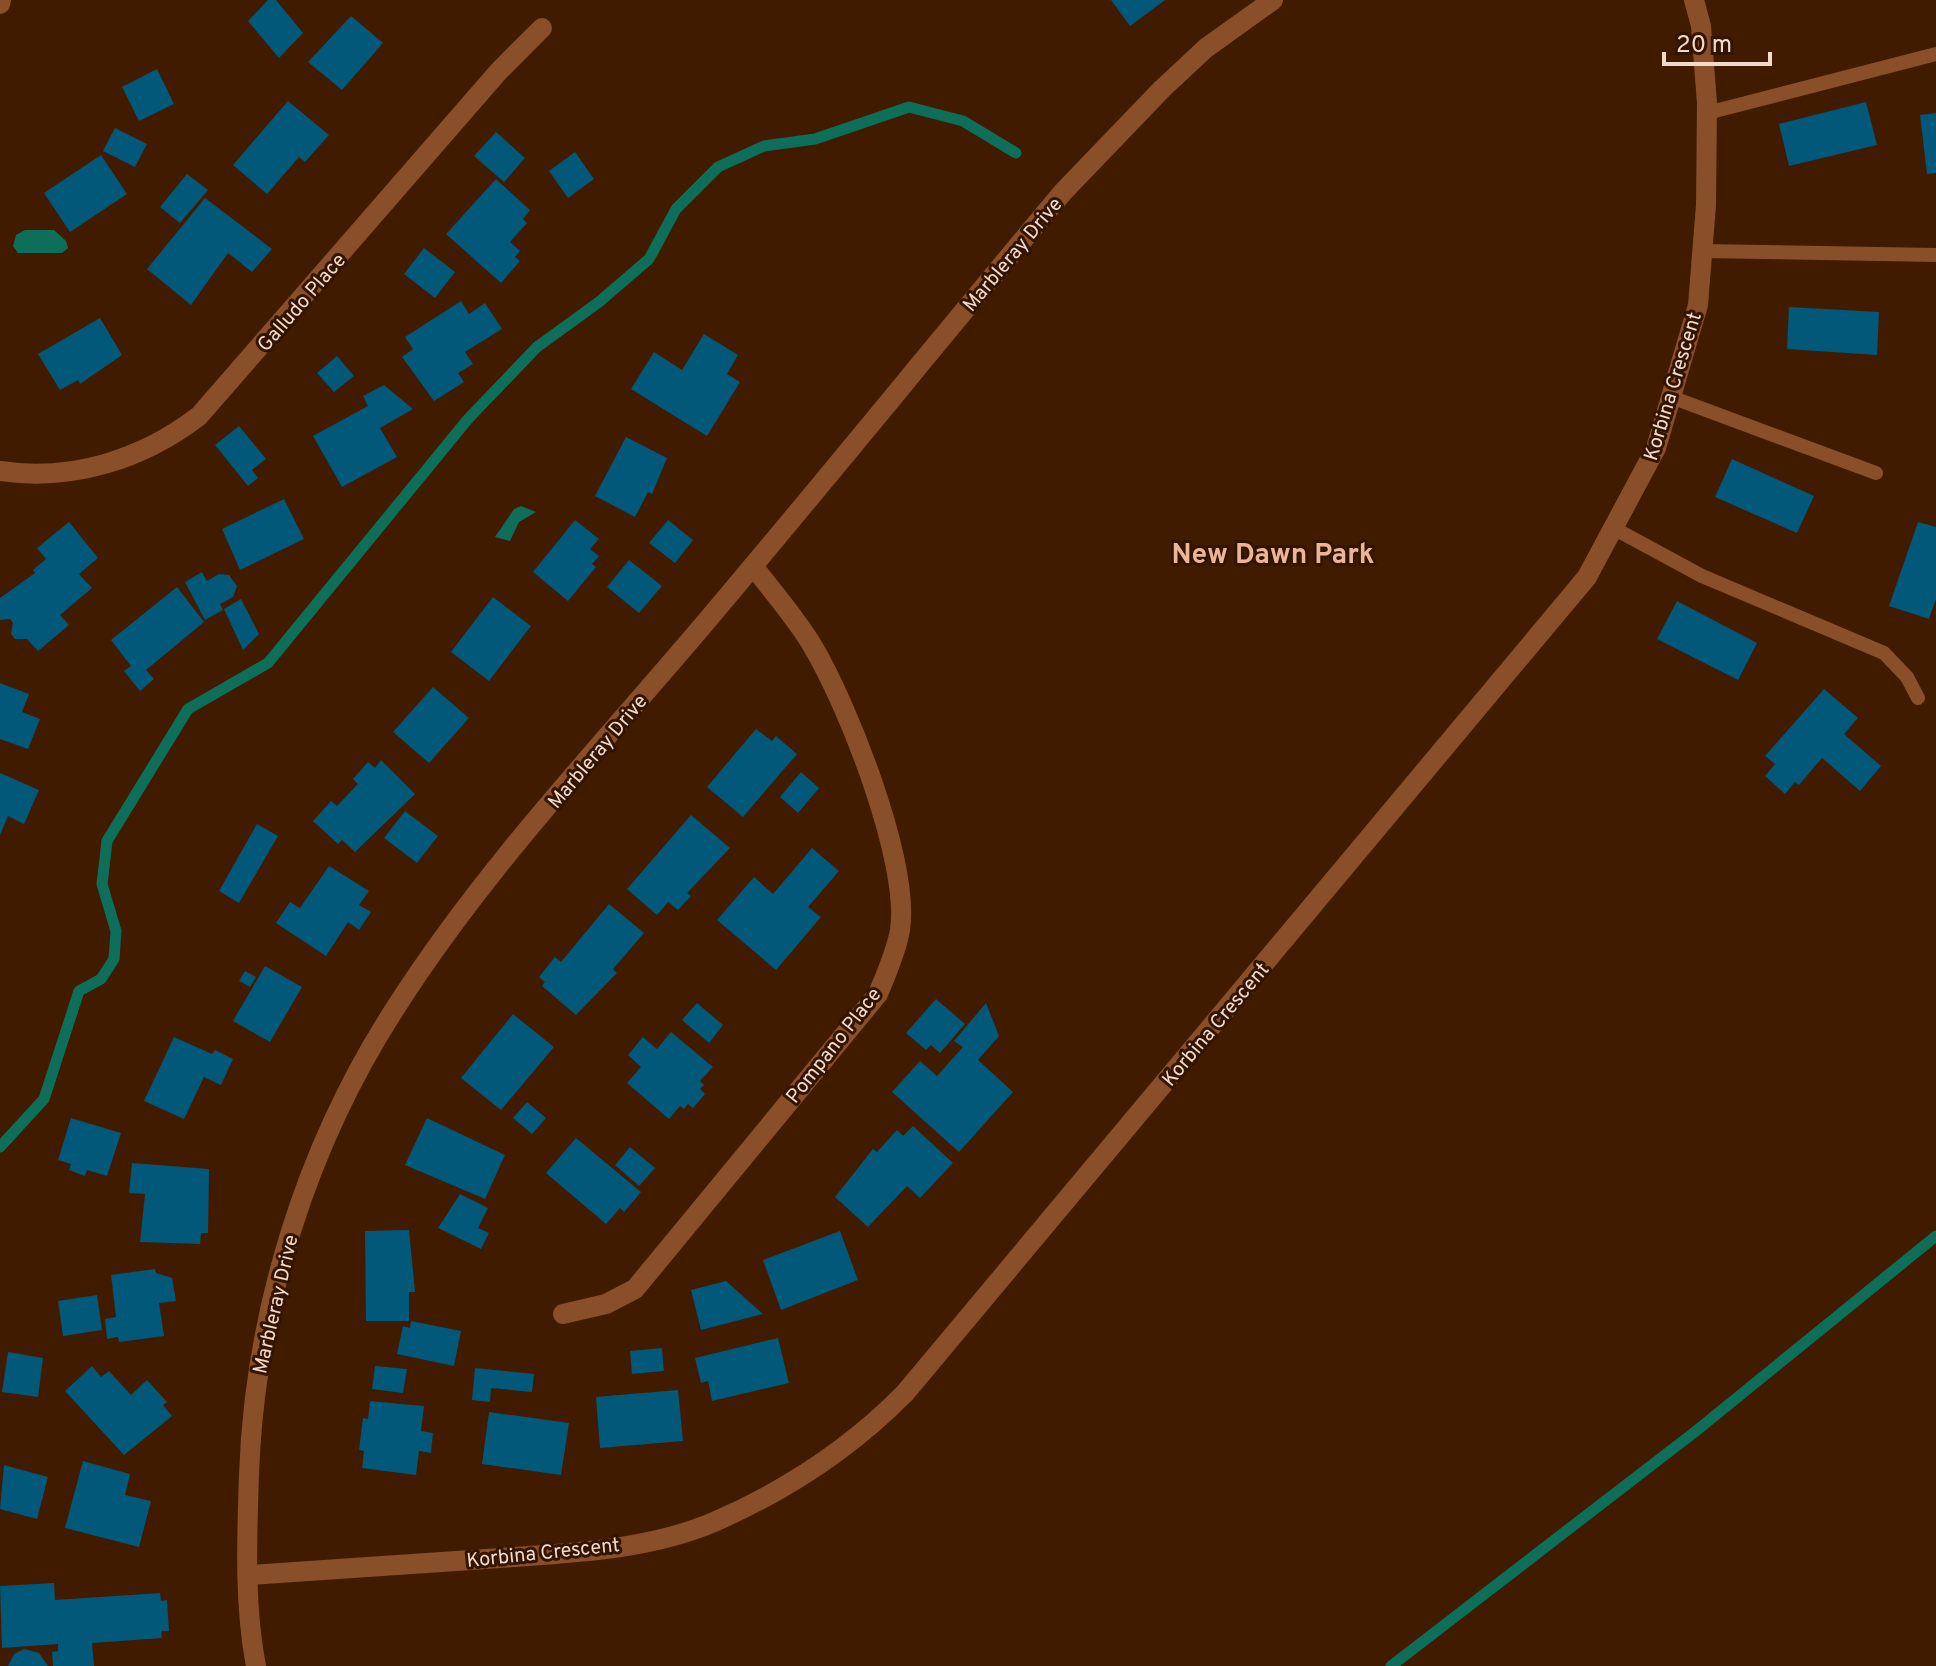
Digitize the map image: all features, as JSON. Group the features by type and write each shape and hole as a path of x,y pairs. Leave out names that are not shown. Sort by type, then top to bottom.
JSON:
{"street":[{"name":"Marbleray Drive","path":"256,1666 249,1575 252,1413 267,1324 307,1183 348,1093 397,1004 456,921 1063,192 1206,48 1273,0"},
{"name":"Korbina Crescent","path":"249,1575 586,1552 646,1541 712,1523 801,1477 871,1428 946,1347 1587,577 1615,529 1656,448 1698,305 1707,113 1701,26 1694,0"},
{"name":"Galludo Place","path":"0,471 29,475 53,473 123,459 166,441 199,416 499,71 542,28"},
{"name":"Pompano Place","path":"563,1314 606,1304 635,1289 878,994 894,955 900,930 898,882 888,833 868,773 812,646 753,566"}],"lane":[{"path":"1707,113 1936,54"},
{"path":"1702,251 1936,255"},
{"path":"1671,397 1876,473"},
{"path":"1615,529 1702,576 1884,653 1907,677 1918,698"}],"water":[{"path":"25,230 54,230 66,241 68,248 62,253 18,253 13,246 16,235"},
{"path":"521,506 536,512 519,522 510,541 495,537 514,509"}],"building":[{"path":"268,0 276,0 303,33 279,58 248,21"},
{"path":"1111,0 1165,0 1130,26"},
{"path":"351,16 383,43 342,90 308,62"},
{"path":"157,69 174,104 139,121 122,87"},
{"path":"288,101 329,135 305,162 299,157 267,194 233,165"},
{"path":"1866,102 1877,145 1789,166 1779,124"},
{"path":"1936,113 1936,173 1927,174 1920,115"},
{"path":"115,128 147,144 135,167 103,151"},
{"path":"496,132 525,158 504,182 474,156"},
{"path":"575,152 594,179 568,198 549,171"},
{"path":"101,155 127,194 70,232 44,193"},
{"path":"187,174 208,190 180,223 160,207"},
{"path":"496,179 530,210 523,219 527,223 510,242 520,251 515,257 520,261 501,283 446,234"},
{"path":"205,198 272,249 252,272 228,253 191,305 147,269"},
{"path":"424,248 455,272 435,298 404,274"},
{"path":"461,301 469,314 485,303 502,329 465,352 473,364 458,373 464,382 434,401 402,357 413,349 405,337"},
{"path":"1789,307 1879,312 1877,355 1787,349"},
{"path":"100,318 122,355 80,384 78,380 60,390 38,354"},
{"path":"704,334 738,355 727,374 740,382 707,436 631,389 654,352 682,370"},
{"path":"337,356 354,376 334,392 317,373"},
{"path":"384,385 413,409 380,428 397,457 342,487 313,436 368,406 363,396"},
{"path":"239,426 266,459 252,470 258,478 248,486 215,445"},
{"path":"626,437 667,458 652,494 648,492 635,517 595,496"},
{"path":"1732,459 1814,496 1797,533 1715,497"},
{"path":"284,499 304,539 240,570 222,529"},
{"path":"575,520 599,539 590,549 599,556 592,564 596,567 568,601 533,572"},
{"path":"668,520 693,540 675,563 649,543"},
{"path":"69,522 98,558 79,574 92,588 60,615 69,625 38,651 27,639 15,639 11,634 13,623 10,619 0,620 0,598 35,573 33,570 46,559 37,548"},
{"path":"1918,522 1936,527 1936,599 1929,619 1889,606"},
{"path":"629,560 662,586 639,613 607,587"},
{"path":"202,572 207,581 219,574 229,575 237,586 233,597 220,604 223,610 205,620 185,582"},
{"path":"177,587 204,622 146,670 154,679 140,691 124,671 131,666 111,640"},
{"path":"493,597 531,626 489,681 451,652"},
{"path":"241,599 259,634 243,650 224,609"},
{"path":"1677,601 1757,643 1738,680 1657,639"},
{"path":"0,683 29,694 22,712 40,719 28,749 0,739"},
{"path":"433,687 469,718 429,763 393,732"},
{"path":"1824,689 1858,718 1844,734 1881,766 1860,791 1822,758 1799,785 1795,782 1785,794 1765,776 1775,764 1765,756"},
{"path":"756,729 772,741 776,736 797,754 743,817 707,787"},
{"path":"381,760 415,794 355,852 342,840 338,844 313,821 331,801 337,806 358,784 353,779 368,762 375,768"},
{"path":"801,772 819,788 798,813 780,797"},
{"path":"0,773 39,790 24,824 8,816 0,835"},
{"path":"405,811 438,836 417,863 384,838"},
{"path":"691,815 730,848 687,893 691,896 678,910 668,902 657,915 627,889"},
{"path":"257,824 278,836 239,903 219,891"},
{"path":"812,848 839,871 808,907 821,917 776,970 717,920 754,877 773,894"},
{"path":"329,866 369,891 359,905 371,912 359,930 348,922 326,956 276,923 290,902 300,908"},
{"path":"609,904 644,933 613,969 617,973 576,1015 542,986 545,982 539,977 555,957 561,962"},
{"path":"265,966 302,987 270,1042 233,1021"},
{"path":"245,971 256,977 250,987 239,981"},
{"path":"936,999 965,1024 940,1053 931,1045 926,1050 906,1033"},
{"path":"697,1003 723,1025 709,1043 682,1020"},
{"path":"986,1003 999,1036 978,1060 1013,1092 959,1152 892,1092 920,1061 937,1076 963,1047 954,1041"},
{"path":"513,1014 554,1047 501,1110 461,1078"},
{"path":"671,1032 713,1067 700,1081 704,1085 700,1089 705,1094 693,1108 688,1104 684,1109 680,1106 669,1119 627,1083 641,1067 628,1055 643,1037 657,1049"},
{"path":"174,1037 212,1054 215,1050 233,1059 221,1085 204,1077 184,1119 144,1101"},
{"path":"527,1102 546,1118 532,1134 513,1118"},
{"path":"71,1118 121,1133 107,1176 87,1170 85,1176 69,1170 71,1164 58,1160"},
{"path":"427,1118 505,1155 485,1199 405,1165"},
{"path":"913,1126 953,1163 920,1198 907,1186 868,1227 835,1197 873,1149 877,1152 897,1130 903,1136"},
{"path":"576,1138 641,1192 624,1212 620,1208 606,1224 546,1173"},
{"path":"630,1147 655,1168 639,1186 615,1165"},
{"path":"132,1163 209,1169 208,1233 201,1233 200,1244 140,1242 145,1194 129,1193"},
{"path":"460,1194 488,1208 478,1228 489,1233 481,1249 438,1228"},
{"path":"409,1230 415,1292 409,1292 409,1321 366,1321 365,1231"},
{"path":"840,1231 858,1280 781,1310 763,1260"},
{"path":"155,1269 156,1273 172,1278 176,1301 159,1303 164,1336 119,1342 118,1337 107,1339 105,1319 116,1317 111,1275"},
{"path":"726,1281 763,1314 701,1330 691,1290"},
{"path":"97,1295 102,1330 63,1336 58,1301"},
{"path":"411,1321 461,1331 454,1366 397,1354 403,1326 410,1328"},
{"path":"778,1338 789,1383 712,1401 708,1381 701,1383 695,1358"},
{"path":"662,1348 664,1371 632,1374 630,1351"},
{"path":"8,1352 43,1358 38,1397 2,1392"},
{"path":"92,1366 101,1377 109,1371 131,1395 147,1380 167,1402 163,1405 172,1416 124,1455 65,1391"},
{"path":"375,1366 407,1369 403,1393 372,1389"},
{"path":"475,1368 534,1374 532,1392 491,1388 490,1402 472,1400"},
{"path":"678,1390 683,1441 600,1448 596,1397"},
{"path":"370,1401 424,1406 421,1431 433,1433 431,1453 419,1451 416,1475 362,1468 364,1451 359,1450 363,1418 368,1419"},
{"path":"489,1412 569,1423 561,1475 482,1464"},
{"path":"83,1461 130,1474 125,1495 151,1501 139,1547 65,1528"},
{"path":"4,1465 48,1477 37,1519 0,1509"},
{"path":"54,1583 55,1600 160,1593 161,1601 167,1600 169,1631 161,1631 162,1638 92,1643 94,1666 53,1666 52,1652 58,1651 58,1644 2,1648 0,1586"},
{"path":"24,1649 39,1653 48,1666 8,1666 14,1654"}],"waterway":[{"path":"0,1147 44,1099 79,991 101,979 114,959 116,931 102,884 107,841 188,709 268,663 468,419 537,347 599,302 649,259 676,209 718,167 764,146 815,139 909,107 963,121 1016,153"},
{"path":"1391,1666 1696,1431 1936,1236"}],"district":[{"name":"New Dawn Park","path":"1273,553"}]}
